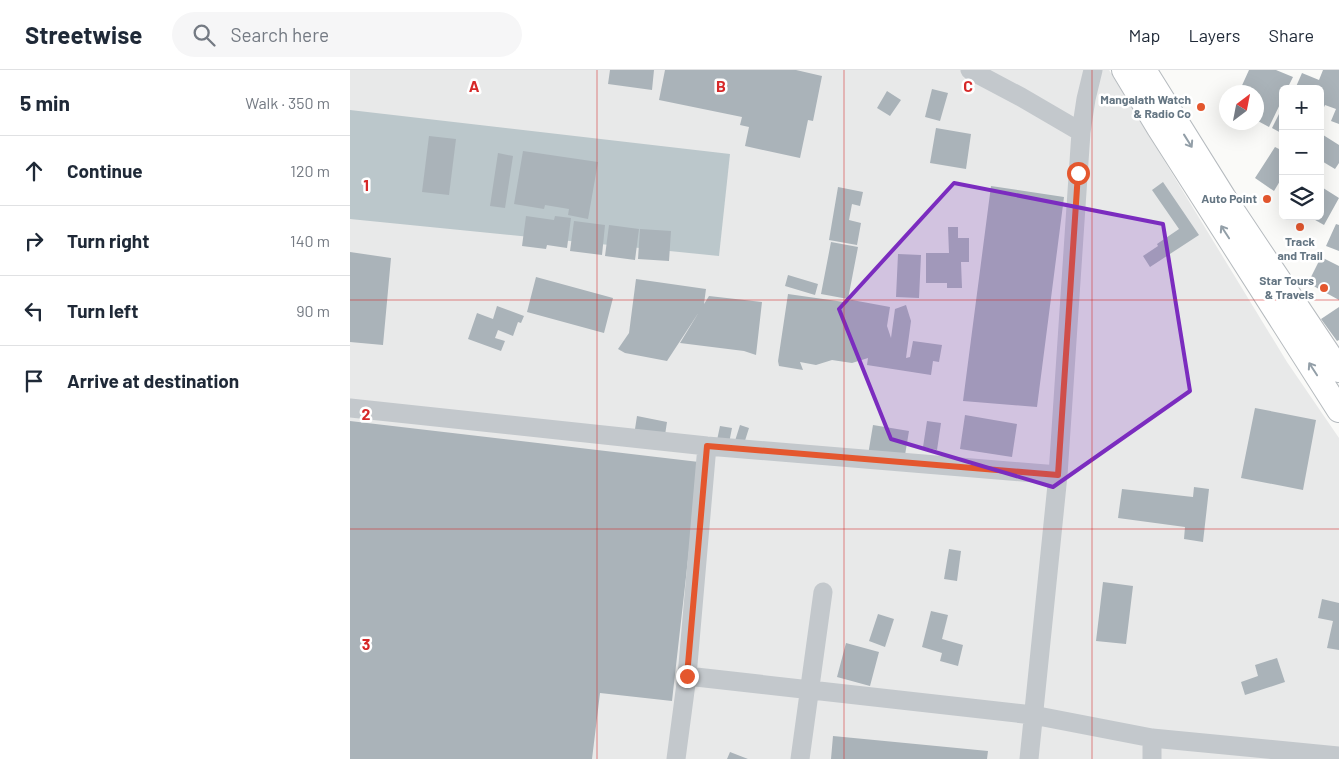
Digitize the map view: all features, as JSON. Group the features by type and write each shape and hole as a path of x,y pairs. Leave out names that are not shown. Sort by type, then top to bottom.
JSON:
{"main road":[{"path":"1124,70 1339,410"},
{"path":"1144,70 1224,198 1339,370"}],"lane":[{"path":"970,70 1081,132"},
{"path":"1029,759 1058,475 1081,132 1093,70"},
{"path":"350,408 707,446 1058,475"},
{"path":"676,759 687,676 707,446"},
{"path":"800,759 823,592"},
{"path":"687,676 1033,715 1152,738 1339,756"},
{"path":"1152,738 1152,759"}],"highlighted area":[{"path":"954,183 1163,224 1190,391 1053,487 891,439 839,309"}],"shaded area":[{"path":"350,70 1109,70 1287,362 1339,438 1339,759 350,759"},
{"path":"350,110 730,154 719,256 350,219"}],"building":[{"path":"610,70 654,70 652,90 608,84"},
{"path":"665,70 796,70 822,76 813,121 808,120 800,158 745,146 749,127 740,125 742,117 659,100"},
{"path":"1249,70 1276,70 1293,77 1289,85 1279,85 1279,106 1269,127 1264,124 1264,85 1242,85"},
{"path":"1323,70 1339,70 1339,124 1331,121 1336,109 1325,105 1324,107 1324,85 1297,85 1302,73 1319,80"},
{"path":"932,89 948,93 940,121 925,117"},
{"path":"887,91 901,100 890,116 877,108"},
{"path":"1279,114 1279,132 1272,128"},
{"path":"936,128 971,134 966,169 930,163"},
{"path":"429,136 456,139 449,195 422,192"},
{"path":"1324,136 1339,145 1339,163 1335,169 1324,162"},
{"path":"1275,147 1279,149 1279,183 1274,191 1255,178"},
{"path":"523,151 598,162 588,219 568,215 569,209 545,205 544,209 514,204"},
{"path":"498,153 513,156 505,208 490,206"},
{"path":"1163,182 1199,235 1150,267 1143,256 1179,229 1152,190"},
{"path":"991,186 1064,197 1037,407 963,401"},
{"path":"838,187 863,192 860,206 852,204 849,220 861,223 857,245 829,240"},
{"path":"1324,189 1339,198 1324,225 1315,220 1324,220"},
{"path":"526,216 554,220 555,216 571,218 567,248 547,245 546,249 522,246"},
{"path":"574,221 605,225 602,255 570,251"},
{"path":"1336,224 1339,225 1339,251 1326,246"},
{"path":"609,225 639,229 635,260 605,256"},
{"path":"948,227 958,227 958,238 969,238 969,262 961,262 962,288 947,288 947,283 926,283 926,253 949,253"},
{"path":"640,229 671,231 669,261 638,259"},
{"path":"831,242 858,247 848,299 821,294"},
{"path":"350,252 391,258 383,345 350,342"},
{"path":"898,254 921,255 919,298 896,297"},
{"path":"1321,257 1339,266 1339,300 1308,283"},
{"path":"788,275 818,284 815,295 785,286"},
{"path":"536,277 613,298 604,333 527,312"},
{"path":"636,279 706,289 704,304 709,296 762,302 756,355 744,351 680,343 699,312 667,361 625,353 618,349 629,333"},
{"path":"788,294 844,302 852,300 890,307 887,326 891,338 895,309 906,305 911,321 906,358 910,357 913,341 942,345 939,362 933,361 931,375 867,365 868,358 852,363 832,360 816,365 800,362 803,370 779,366 778,361"},
{"path":"497,306 524,316 521,323 518,322 513,336 498,330 495,338 505,341 501,351 468,339 477,313 493,319"},
{"path":"1339,307 1339,340 1337,341 1321,319"},
{"path":"1255,408 1316,420 1303,490 1241,478"},
{"path":"965,415 1017,424 1012,457 960,449"},
{"path":"637,416 667,422 665,435 635,429"},
{"path":"350,421 699,462 672,701 600,693 592,759 350,759"},
{"path":"927,421 941,423 937,450 923,447"},
{"path":"740,425 749,428 743,447 734,444"},
{"path":"873,425 909,431 904,461 868,455"},
{"path":"720,426 732,428 728,448 716,445"},
{"path":"1194,487 1209,489 1203,542 1184,539 1185,527 1118,518 1122,489 1193,497"},
{"path":"949,549 961,551 957,581 944,579"},
{"path":"1103,582 1133,586 1126,644 1096,641"},
{"path":"1322,599 1339,603 1339,650 1327,648 1333,621 1318,618"},
{"path":"931,611 948,615 942,639 963,645 958,666 940,661 942,653 922,647"},
{"path":"878,614 894,619 885,647 869,641"},
{"path":"846,643 879,652 870,686 837,677"},
{"path":"1277,658 1285,682 1245,695 1241,682 1258,676 1255,665"},
{"path":"833,736 988,751 987,759 831,759"},
{"path":"730,752 748,759 727,759"}],"place":[{"name":"Mangalath Watch & Radio Co","path":"1201,107"},
{"name":"Auto Point","path":"1267,199"},
{"name":"Track and Trail","path":"1300,227"},
{"name":"Star Tours & Travels","path":"1324,288"}],"route":[{"path":"687,676 707,446 1058,475 1078,173"}]}
